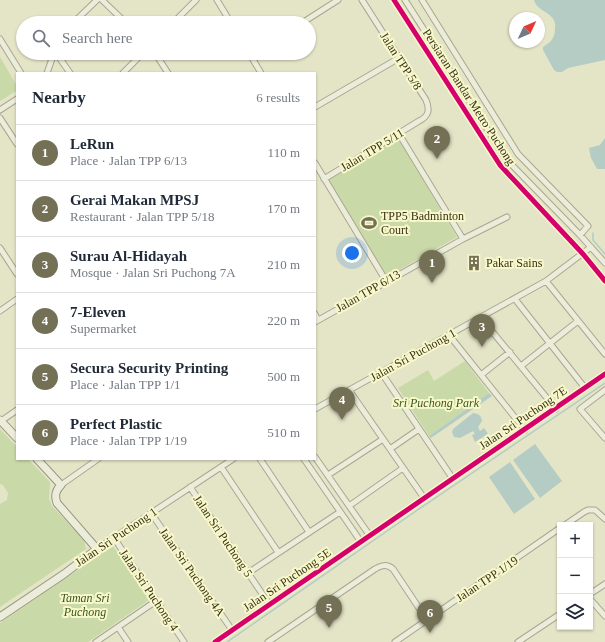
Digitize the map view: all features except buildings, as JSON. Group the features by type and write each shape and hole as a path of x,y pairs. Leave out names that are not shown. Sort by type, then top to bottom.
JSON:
{"street":[{"path":"80,16 97,0"},
{"path":"102,0 119,16"},
{"path":"180,16 196,0"},
{"path":"217,0 227,16"},
{"path":"313,16 338,0"},
{"name":"Jalan TPP 5/8","path":"362,0 428,105 428,114 419,122"},
{"name":"Persiaran Bandar Metro Puchong","path":"394,0 500,165 583,254 605,281"},
{"name":"Persiaran Bandar Metro Puchong","path":"405,0 507,160 591,246 605,263"},
{"path":"422,0 518,154 588,226 580,235"},
{"path":"0,38 20,72"},
{"path":"316,106 399,58"},
{"path":"47,72 52,60"},
{"path":"60,60 69,72"},
{"path":"124,72 136,60"},
{"path":"160,60 167,72"},
{"path":"254,60 260,72"},
{"path":"0,110 16,100"},
{"path":"0,118 16,142"},
{"name":"Jalan TPP 5/11","path":"324,179 419,122"},
{"path":"399,134 462,239"},
{"path":"316,165 386,281"},
{"name":"Jalan TPP 6/13","path":"317,321 462,239 507,217"},
{"name":"Jalan Sri Puchong 1","path":"316,408 546,281 583,254 591,246"},
{"path":"0,248 16,272"},
{"path":"546,281 605,354"},
{"path":"515,298 585,388"},
{"path":"0,311 16,300"},
{"path":"481,318 556,409"},
{"path":"521,366 578,321"},
{"path":"449,335 525,430"},
{"path":"481,375 510,352"},
{"path":"381,372 453,479"},
{"name":"Jalan Sri Puchong 7E","path":"424,498 605,374"},
{"path":"349,390 424,498"},
{"path":"605,390 580,409 605,436"},
{"path":"16,411 0,420 16,437"},
{"path":"390,448 419,429"},
{"path":"328,475 383,439"},
{"path":"316,458 370,536"},
{"path":"38,460 61,484"},
{"path":"97,460 61,484 55,495 57,503 97,549"},
{"name":"Jalan Sri Puchong 1","path":"0,617 64,574 97,549 232,460"},
{"path":"261,460 309,532"},
{"path":"305,460 361,542"},
{"path":"221,467 278,552"},
{"path":"349,506 403,468"},
{"name":"Jalan Sri Puchong 5","path":"190,487 269,604"},
{"name":"Jalan Sri Puchong 5E","path":"215,642 424,498"},
{"path":"570,522 588,510 595,510 605,520"},
{"path":"248,573 340,512"},
{"name":"Jalan Sri Puchong 4A","path":"152,513 232,630"},
{"name":"Jalan TPP 1/19","path":"395,642 557,530"},
{"name":"Jalan Sri Puchong 4","path":"114,538 184,642"},
{"path":"268,642 375,569 385,565 389,566 393,570 427,620"},
{"path":"593,592 605,584"},
{"path":"96,642 156,600"},
{"path":"593,602 605,616"},
{"path":"518,642 557,616"},
{"path":"118,627 128,642"}],"green space":[{"path":"0,57 16,84 16,91 0,101"},
{"path":"398,138 457,237 387,277 328,180"},
{"name":"Sri Puchong Park","path":"465,361 489,393 429,436 398,388 428,370 434,381"},
{"path":"0,429 16,446 16,460 29,460 50,482 49,499 52,506 84,540 86,549 0,607 0,504 7,500 8,493 3,485 0,484"},
{"name":"Taman Sri Puchong","path":"113,546 149,600 88,642 0,642 0,623"}],"water":[{"path":"534,0 605,0 605,60 568,68 562,72 557,72 554,70 543,48 545,48 545,46 553,38 555,23 550,16 536,4"},
{"path":"605,138 605,169 597,169 591,158 589,148 600,145"},
{"path":"489,393 492,396 431,438 429,436"},
{"path":"473,413 478,414 481,417 482,421 478,427 480,431 484,428 488,434 475,442 472,435 475,434 473,431 460,438 454,437 452,432 453,429"},
{"path":"535,444 562,481 540,498 513,460"},
{"path":"510,462 535,499 514,514 489,477"}],"waterway":[{"path":"593,233 593,240 605,254"},
{"path":"227,642 416,511 605,383"}],"cycle path":[{"path":"394,0 500,165 583,254 605,281"},
{"path":"215,642 605,374"}],"place":[{"name":"Gerai Makan MPSJ","path":"437,159"},
{"name":"TPP5 Badminton Court","path":"369,223"},
{"name":"Pakar Sains","path":"474,263"},
{"name":"LeRun","path":"432,283"},
{"name":"Surau Al-Hidayah","path":"482,347"},
{"name":"7-Eleven","path":"342,420"},
{"name":"Secura Security Printing","path":"329,628"},
{"name":"Perfect Plastic","path":"430,633"}]}
